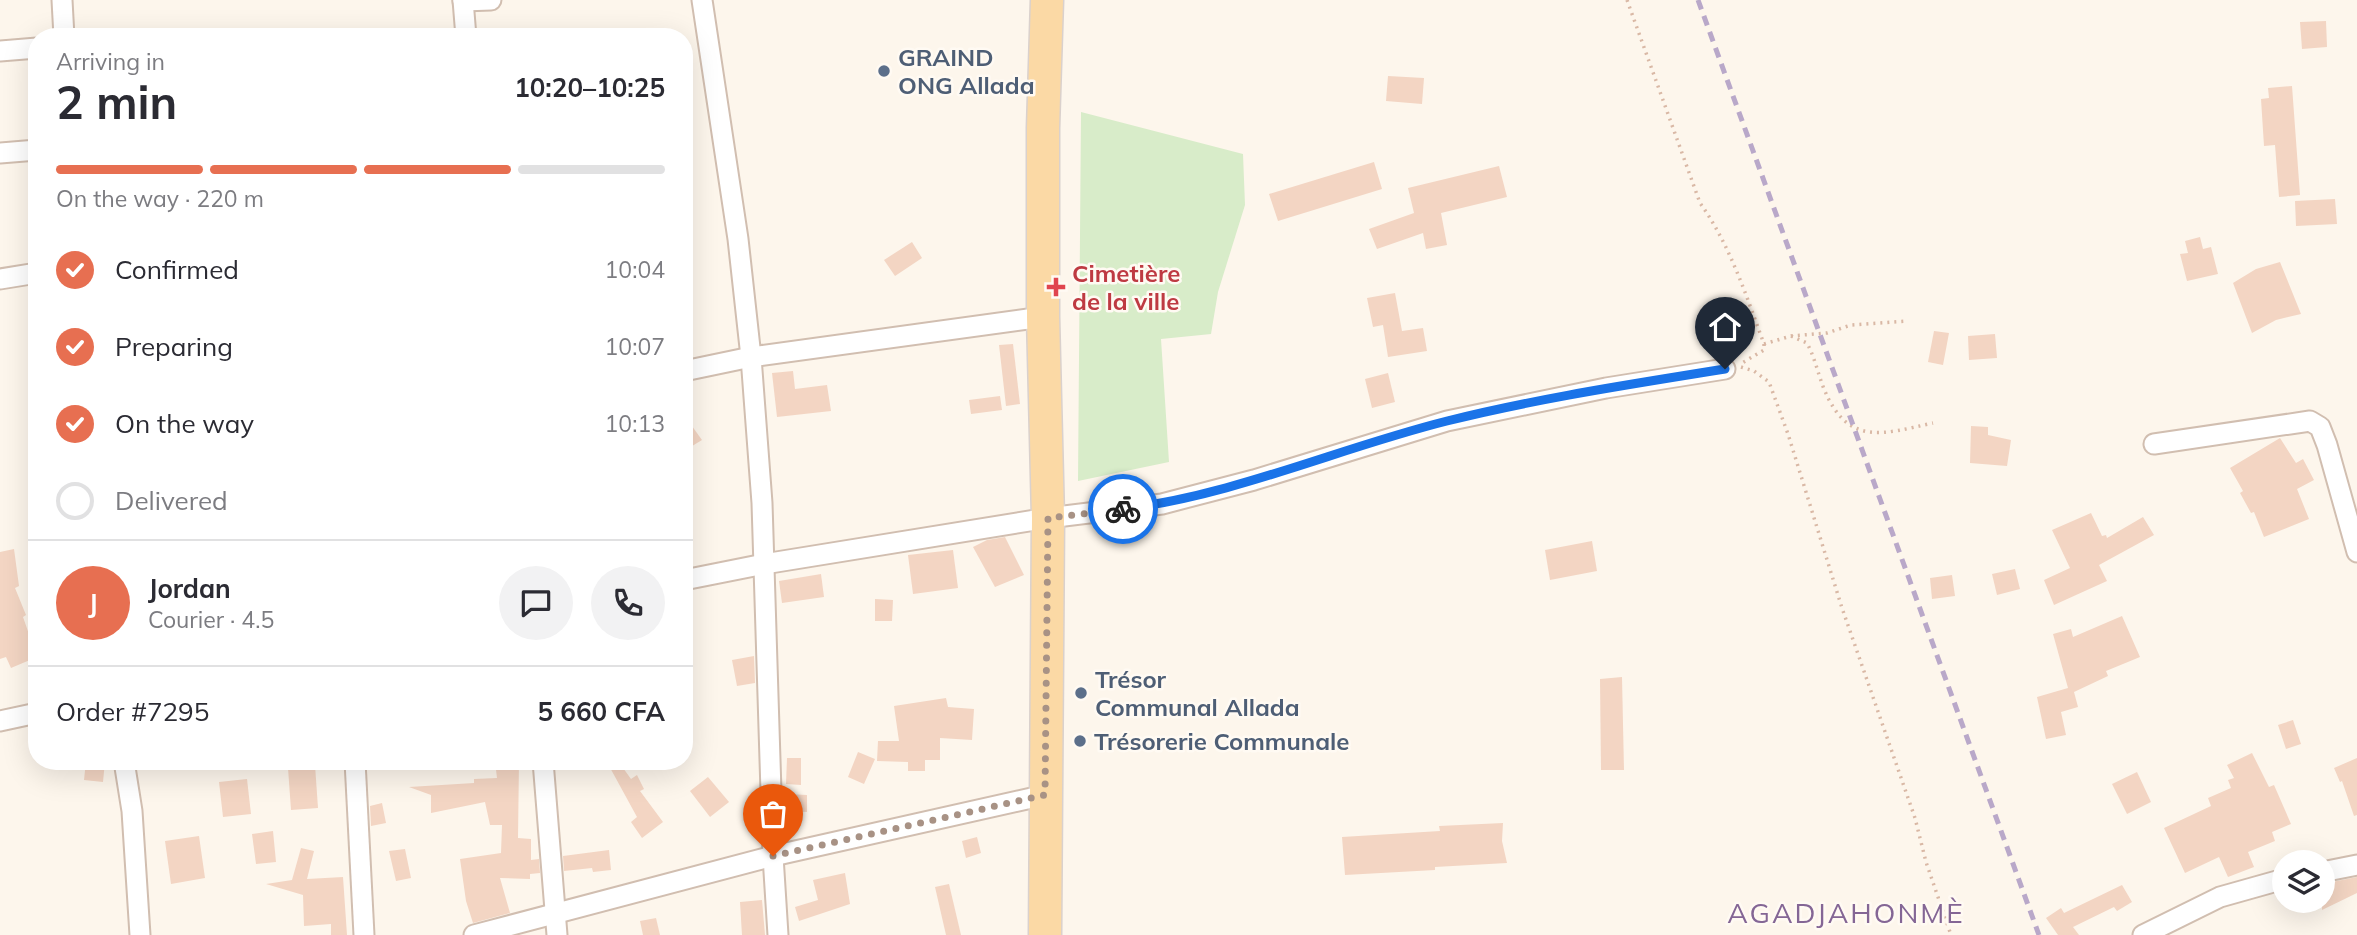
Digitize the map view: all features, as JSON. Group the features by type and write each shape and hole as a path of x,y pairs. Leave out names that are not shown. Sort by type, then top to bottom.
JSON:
{"main road":[{"path":"1045,935 1048,518 1043,317 1043,128 1047,0"}],"street":[{"path":"62,0 64,28"},
{"path":"465,28 463,0 491,0"},
{"path":"702,0 738,239 751,357 764,564 778,935"},
{"path":"0,51 28,49"},
{"path":"0,153 28,151"},
{"path":"0,279 28,274"},
{"path":"693,369 751,357 1043,317"},
{"path":"693,578 764,564 1048,518 1162,505 1447,421 1606,388 1725,369"},
{"path":"2154,444 2310,421 2320,427 2351,504 2357,552"},
{"path":"0,721 28,715"},
{"path":"125,770 132,811 139,935"},
{"path":"355,770 364,935"},
{"path":"544,770 557,935"},
{"path":"474,935 773,856 1045,795"},
{"path":"2335,869 2357,865"},
{"path":"2143,935 2220,897 2272,882"}],"path":[{"path":"1627,0 1700,203 1716,225 1732,259 1764,344 1764,350 1737,366 1754,371 1769,382 1842,608 1915,818 1926,862 1951,935"},
{"path":"1764,344 1851,325 1908,321"},
{"path":"1791,336 1807,343 1825,391 1839,418 1854,429 1886,433 1933,422"}],"green space":[{"path":"1081,112 1243,154 1245,205 1218,292 1211,334 1161,339 1169,462 1078,481"}],"building":[{"path":"2326,21 2327,47 2302,49 2300,22"},
{"path":"1388,76 1424,78 1422,104 1386,101"},
{"path":"2292,86 2300,195 2279,197 2275,145 2264,146 2261,99 2269,98 2268,88"},
{"path":"1374,162 1382,189 1278,221 1269,194"},
{"path":"1499,166 1507,197 1441,213 1447,245 1426,249 1423,233 1377,249 1369,229 1414,213 1408,188"},
{"path":"2335,199 2337,224 2296,226 2295,201"},
{"path":"2200,237 2203,249 2211,247 2218,274 2187,281 2180,254 2188,253 2185,241"},
{"path":"912,242 922,258 895,276 884,260"},
{"path":"2280,262 2301,314 2276,320 2252,333 2233,283 2256,269"},
{"path":"1395,293 1402,331 1423,328 1427,351 1388,357 1383,325 1373,327 1367,298"},
{"path":"1934,331 1949,333 1943,365 1928,362"},
{"path":"1995,334 1997,358 1969,360 1968,336"},
{"path":"1013,344 1020,404 1006,406 999,345"},
{"path":"793,371 795,389 827,385 831,411 777,417 772,373"},
{"path":"1388,373 1395,402 1372,408 1365,379"},
{"path":"1000,396 1002,410 971,414 969,400"},
{"path":"1971,426 1988,427 1988,435 2011,440 2007,466 1970,463"},
{"path":"693,428 702,440 693,446"},
{"path":"2280,438 2296,463 2303,459 2314,480 2297,489 2309,519 2264,537 2230,468"},
{"path":"2091,513 2102,536 2106,535 2107,538 2143,517 2154,535 2099,565 2107,581 2054,605 2044,580 2070,568 2052,530"},
{"path":"1005,537 1024,575 995,587 973,547 987,540"},
{"path":"1592,541 1597,571 1550,580 1545,550"},
{"path":"14,549 19,586 15,588 26,615 23,617 28,631 28,661 11,668 6,657 0,659 0,552"},
{"path":"953,550 958,588 913,594 908,555"},
{"path":"2015,569 2020,589 1997,595 1992,574"},
{"path":"821,574 824,597 782,603 779,581"},
{"path":"1952,575 1955,596 1932,599 1930,578"},
{"path":"875,599 893,600 892,621 875,621"},
{"path":"2122,616 2140,657 2106,671 2108,676 2074,692 2078,707 2061,712 2066,735 2046,739 2037,697 2068,688 2053,634 2071,629 2073,637"},
{"path":"754,656 755,683 737,686 732,660"},
{"path":"1622,677 1624,770 1601,770 1600,679"},
{"path":"946,698 948,707 974,709 972,740 940,738 940,760 925,760 925,771 908,771 908,762 877,761 878,741 899,741 894,706"},
{"path":"2293,720 2301,744 2286,749 2278,725"},
{"path":"858,752 875,759 864,784 848,777"},
{"path":"2252,753 2269,787 2274,785 2291,824 2272,832 2275,841 2248,852 2254,867 2228,877 2219,857 2185,873 2164,828 2211,806 2208,798 2231,788 2228,780 2234,778 2227,765"},
{"path":"787,758 801,758 801,785 786,784"},
{"path":"2357,758 2357,815 2354,816 2342,781 2340,782 2334,768"},
{"path":"85,770 104,770 103,782 84,780"},
{"path":"288,770 315,770 318,808 291,810"},
{"path":"496,770 519,770 518,838 531,839 531,860 539,859 540,873 530,874 530,879 500,878 510,913 473,923 466,901 460,859 501,853 502,825 490,825 485,802 431,813 431,795 409,787 474,783 474,779 497,778"},
{"path":"611,770 624,770 631,779 637,775 644,789 640,791 663,822 642,838 631,822 637,817"},
{"path":"2137,772 2151,802 2127,814 2112,784"},
{"path":"708,777 729,802 710,817 690,791"},
{"path":"247,779 251,814 223,817 219,782"},
{"path":"787,794 807,795 807,812 787,811"},
{"path":"382,803 386,823 371,826 370,806"},
{"path":"1503,823 1502,841 1507,863 1345,875 1342,837 1440,831 1439,826"},
{"path":"273,831 276,862 256,864 252,834"},
{"path":"199,836 205,878 171,884 165,841"},
{"path":"977,837 981,853 966,858 962,841"},
{"path":"301,848 314,851 307,879 343,877 347,935 331,935 331,924 304,926 303,895 266,884 292,880"},
{"path":"405,849 411,878 396,881 389,851"},
{"path":"609,850 611,870 593,872 592,868 564,871 563,856"},
{"path":"845,873 850,904 799,921 795,907 818,900 813,880"},
{"path":"2357,877 2357,893 2335,904 2335,881"},
{"path":"949,884 961,935 946,935 935,887"},
{"path":"2122,885 2132,902 2117,911 2114,907 2073,927 2079,935 2058,935 2046,918 2061,908 2064,913"},
{"path":"762,900 765,935 742,935 740,902"},
{"path":"656,918 660,935 643,935 640,921"}],"railway":[{"path":"1698,0 2039,935"}],"way so far":[{"path":"773,856 1045,795 1048,518 1123,509"}],"place":[{"name":"GRAIND ONG Allada","path":"884,71"},
{"name":"Cimetière de la ville","path":"1056,287"},
{"name":"Trésor Communal Allada","path":"1081,693"},
{"name":"Trésorerie Communale","path":"1080,741"}],"district":[{"name":"AGADJAHONMÈ","path":"1846,912"}],"route":[{"path":"1123,509 1162,505 1447,421 1606,388 1725,369"}]}
